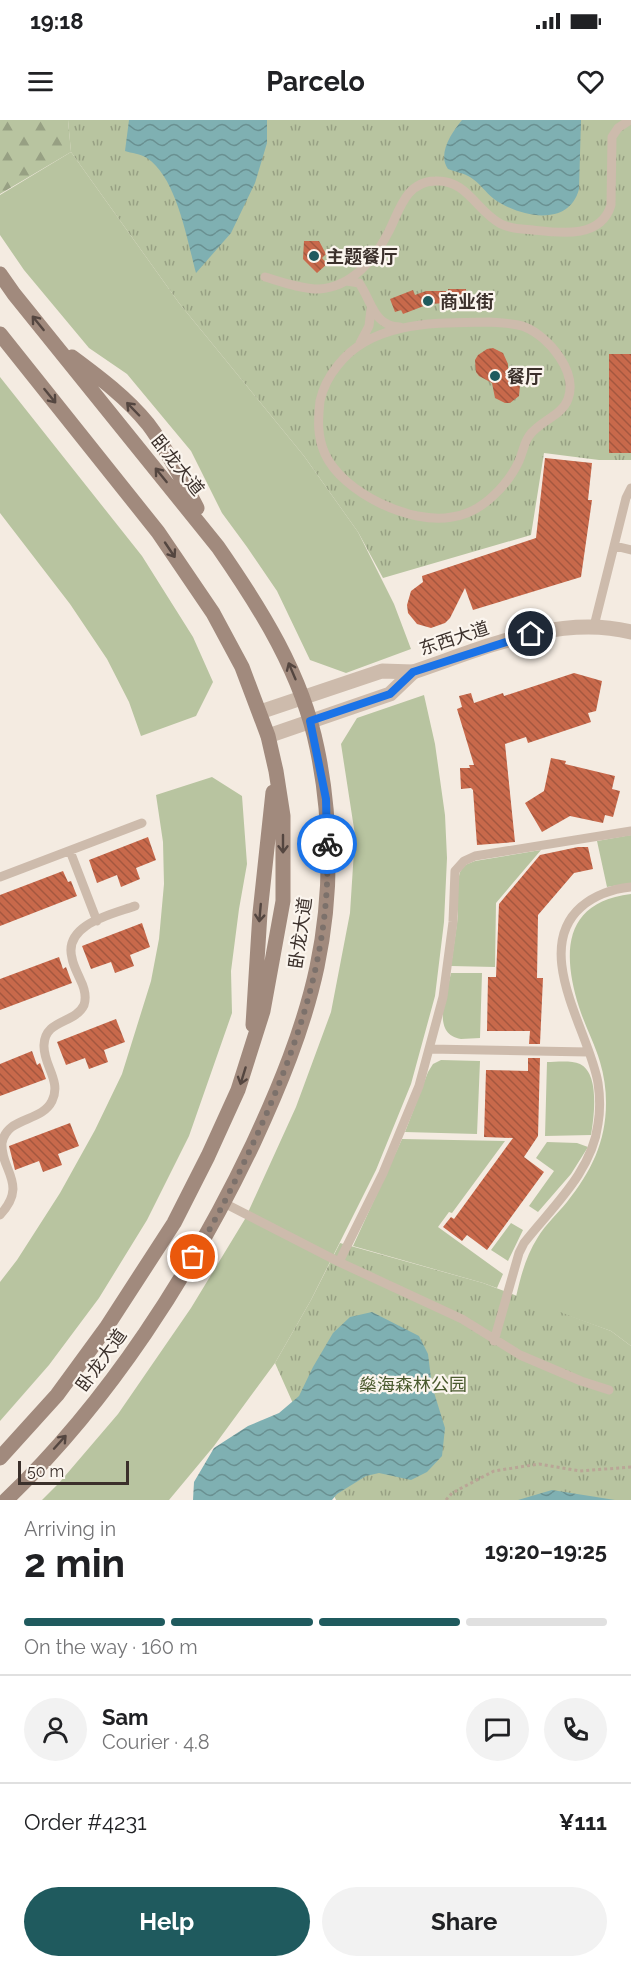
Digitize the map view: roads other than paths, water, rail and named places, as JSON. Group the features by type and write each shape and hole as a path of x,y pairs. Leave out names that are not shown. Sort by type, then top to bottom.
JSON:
{"main road":[{"name":"卧龙大道","path":"0,274 218,547 249,592 281,647 303,697 310,721 326,799 328,855 325,916 317,967 301,1024 273,1101 224,1203 205,1238 132,1352 82,1417 6,1500"},
{"name":"卧龙大道","path":"0,334 164,541 213,613 242,667 260,712 276,771 283,816 283,901 263,1011 238,1090 174,1223 106,1328 57,1395 0,1458"},
{"path":"55,345 109,384 148,424 175,467 218,547"},
{"path":"252,1046 260,913 276,771"}],"street":[{"name":"东西大道","path":"268,736 390,694 413,672 513,639 549,630 594,626 631,632"},
{"path":"260,712 382,671 413,672"}],"lane":[{"path":"266,277 317,289 347,281 368,263 388,233 406,196 417,186 435,181 459,186 469,194 486,215 508,227 575,233 600,224 611,205 612,137 618,128 630,120"},
{"path":"357,347 367,333 371,317 363,281 368,263"},
{"path":"347,281 356,281 366,294"},
{"path":"370,307 383,322 390,326 489,322 517,325 537,333 555,352 568,373 570,390 563,408 537,427 529,436 520,459 503,486 493,496 468,513 451,518 432,518 405,512 365,496 331,465 320,438 318,424 321,394 333,370 357,347 405,327"},
{"path":"594,626 626,498 631,488"},
{"path":"615,546 631,550"},
{"path":"0,877 142,823"},
{"path":"339,1262 383,1173 419,1086 443,997 453,922 453,880 459,865 475,856 631,831"},
{"path":"70,851 97,921"},
{"path":"494,1341 514,1268 524,1243 581,1171 590,1156 599,1123 598,1083 577,1025 562,965 563,932 567,922 589,900 604,892 631,887"},
{"path":"0,1215 10,1201 12,1191 11,1180 2,1153 1,1145 4,1136 16,1123 45,1111 55,1094 54,1078 45,1054 45,1037 51,1028 73,1016 84,1005 86,996 71,948 79,930 85,925 135,906"},
{"path":"429,1049 588,1052"},
{"path":"224,1203 339,1262 462,1319 494,1341 520,1355 581,1382 609,1390"}],"water":[{"path":"129,120 267,120 267,143 255,183 231,233 196,273 179,211 166,180 147,158 125,151"},
{"path":"462,120 581,120 579,189 574,201 565,210 554,214 529,214 516,211 494,199 470,177 448,169 444,157 447,143"},
{"path":"372,1312 419,1336 428,1354 432,1386 445,1428 442,1456 427,1472 411,1480 379,1473 366,1476 337,1494 332,1500 193,1500 194,1482 214,1448 248,1426 279,1413 299,1396 333,1333 350,1317"},
{"path":"552,1490 615,1500 518,1500"}],"place":[{"name":"主题餐厅","path":"314,256"},
{"name":"商业街","path":"428,301"},
{"name":"餐厅","path":"495,376"}],"park label":[{"name":"燊海森林公园","path":"413,1384"}]}
